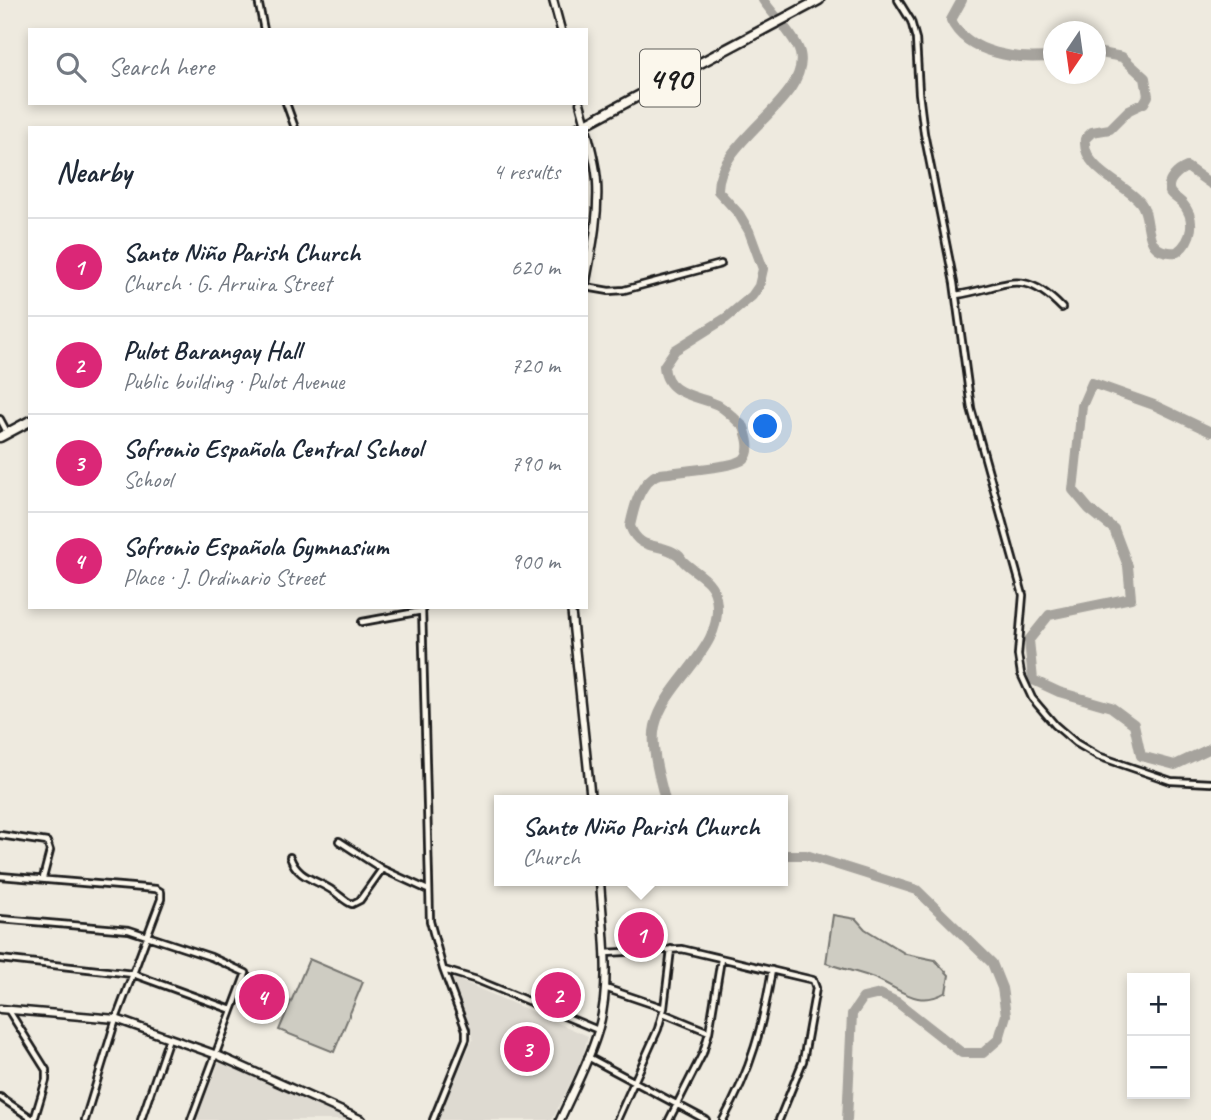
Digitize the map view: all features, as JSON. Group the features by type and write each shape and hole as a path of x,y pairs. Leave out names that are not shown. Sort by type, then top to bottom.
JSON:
{"main road":[{"name":"490","path":"586,126 707,58 819,0"},
{"path":"4,435 28,422"}],"street":[{"path":"258,0 264,28"},
{"path":"553,0 560,28"},
{"path":"898,0 911,21 916,39 923,125 956,295 972,417 1023,595 1018,656 1021,674 1032,698 1055,725 1076,743 1098,756 1163,779 1188,784 1211,783"},
{"path":"287,105 294,126"},
{"path":"580,105 584,126"},
{"path":"588,141 595,166 597,194 596,224 588,265"},
{"path":"588,287 609,292 624,290 721,264"},
{"path":"956,295 1019,281 1035,285 1062,308"},
{"path":"0,419 4,435"},
{"path":"362,622 422,609 428,890 434,941 463,1021 466,1039 433,1120"},
{"path":"571,609 590,795"},
{"path":"0,835 47,842 50,851 43,878"},
{"path":"339,841 382,869 428,890"},
{"path":"290,857 301,874 331,889 352,904 360,900 382,869"},
{"path":"0,876 156,889 161,892 162,898 116,1019 85,1120"},
{"path":"560,1120 598,1030 605,953 600,886"},
{"path":"0,919 104,927 148,935 211,957 246,973 191,1120"},
{"path":"605,953 682,949 810,978 815,983 803,1061 779,1120"},
{"path":"617,1120 664,1011 671,950"},
{"path":"0,959 134,974 232,1010"},
{"path":"669,1120 703,1053 722,959"},
{"path":"443,970 477,980 598,1030"},
{"path":"723,1120 741,1088 754,1054 772,970"},
{"path":"604,987 709,1032"},
{"path":"0,1009 116,1019 217,1055 362,1120"},
{"path":"0,1097 34,1120 46,1080 46,1070 9,1010"},
{"path":"141,1120 170,1037"},
{"path":"588,1057 706,1120"}],"shaded area":[{"path":"833,915 856,919 865,929 906,954 935,960 949,975 946,992 926,999 909,996 874,978 826,963"},
{"path":"309,959 363,982 334,1052 279,1030"},
{"path":"452,977 588,1036 582,1059 552,1120 437,1120 473,1039 459,997 448,978"},
{"path":"220,1060 349,1120 196,1120"}],"waterway":[{"path":"664,795 655,753 655,726 661,709 704,649 712,633 717,616 716,598 712,586 679,556 639,540 630,526 640,493 655,476 739,462 748,452 744,427 718,405 676,389 666,376 664,366 675,350 726,318 752,296 759,286 763,269 749,231 739,214 718,191 721,173 732,155 792,87 800,70 798,47 763,0"},
{"path":"962,0 951,20 969,41 996,53 1043,57"},
{"path":"1106,54 1122,57 1145,78 1148,96 1144,103 1129,110 1110,129 1092,132 1085,139 1086,150 1090,159 1105,175 1140,202 1152,242 1157,248 1165,252 1177,252 1187,242 1191,229 1187,210 1170,192 1169,184 1174,176 1187,167 1211,184"},
{"path":"1211,432 1154,405 1092,383 1082,406 1073,490 1089,509 1114,529 1128,566 1131,598 1049,615 1029,640 1033,680 1059,692 1111,707 1134,724 1141,756 1175,765 1211,748"},
{"path":"788,855 806,855 917,890 992,963 1002,988 1006,1015 999,1039 983,1053 962,1053 897,1002 880,994 863,998 852,1014 847,1120"}],"place":[{"name":"Santo Niño Parish Church","path":"641,935"},
{"name":"Pulot Barangay Hall","path":"558,995"},
{"name":"Sofronio Española Gymnasium","path":"262,997"},
{"name":"Sofronio Española Central School","path":"527,1049"}]}
